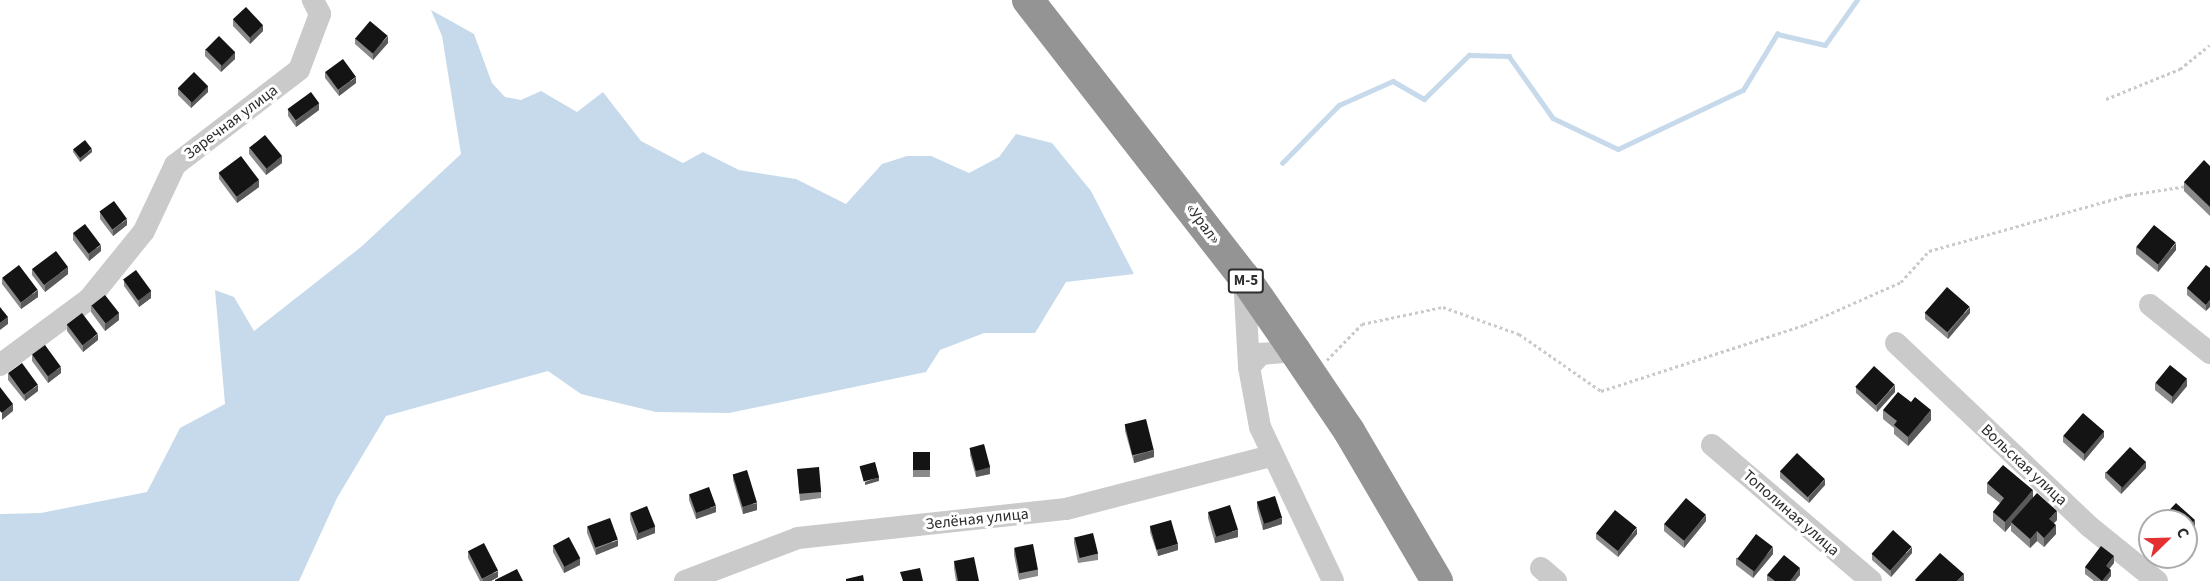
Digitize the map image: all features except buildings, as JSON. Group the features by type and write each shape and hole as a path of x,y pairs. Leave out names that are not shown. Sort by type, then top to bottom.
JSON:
{"highway":[{"name":"«Урал»","path":"1028,0 1244,277 1304,363 1437,581"}],"street":[{"name":"Заречная улица","path":"0,365 89,299 144,231 175,165 299,70 320,14 313,0"},
{"path":"1244,277 1249,367 1260,427 1271,456 1333,581"},
{"path":"2150,305 2210,354"},
{"name":"Вольская улица","path":"1896,343 2090,527 2157,581"},
{"path":"1249,367 1261,354 1304,363"},
{"name":"Тополиная улица","path":"1712,445 1871,581"},
{"name":"Зелёная улица","path":"685,581 798,538 1066,509 1271,456"}],"path":[{"path":"2106,99 2180,69 2210,45"},
{"path":"1304,363 1362,324 1443,307 1519,334 1601,391 1804,325 1901,282 1929,251 2128,195 2198,184"}],"water":[{"path":"431,10 474,34 492,83 505,97 521,100 541,91 577,112 603,92 641,141 683,163 703,152 739,170 796,179 846,204 882,164 907,156 931,156 969,173 999,157 1016,134 1052,143 1091,191 1134,274 1066,282 1035,333 984,333 940,350 926,372 729,413 656,412 581,394 548,371 386,416 337,498 299,581 0,581 0,514 41,513 147,492 180,428 225,404 215,290 234,297 254,331 361,247 461,154 442,36"}],"waterway":[{"path":"1282,163 1339,105 1393,81 1424,99 1469,55 1509,56 1553,118 1618,149 1743,90 1777,34 1825,45 1857,0"}]}
